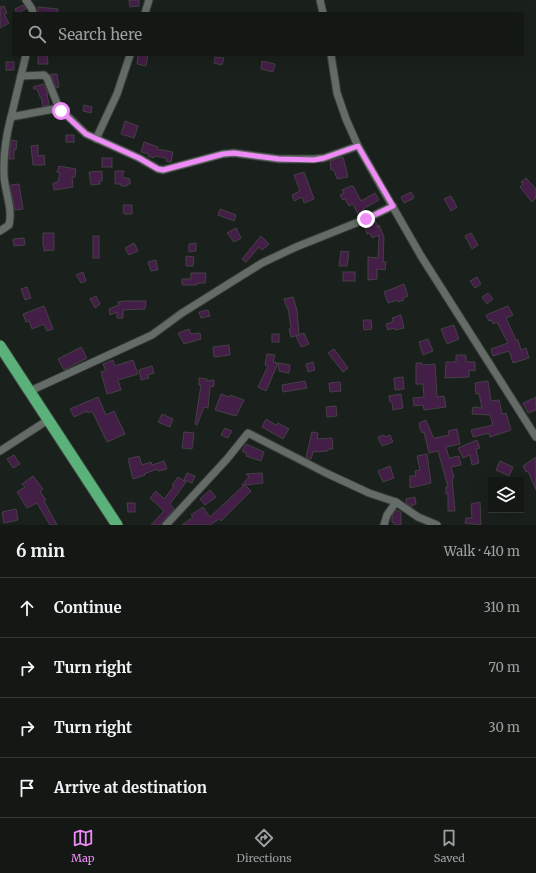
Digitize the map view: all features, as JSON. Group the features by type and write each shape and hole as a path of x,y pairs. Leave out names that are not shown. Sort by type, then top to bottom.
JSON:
{"highway":[{"path":"0,346 116,525"}],"street":[{"path":"26,0 33,12"},
{"path":"145,12 149,0"},
{"path":"320,0 323,12"},
{"path":"0,231 9,225 10,221 9,203 4,176 3,136 11,117 26,56"},
{"path":"96,139 117,94 130,56"},
{"path":"330,56 337,93 346,119 358,146 421,256 536,438"},
{"path":"21,76 44,74 59,108 86,134 139,158 158,169 163,170 223,154 234,153 279,159 314,160 358,146"},
{"path":"11,117 59,108"},
{"path":"30,391 152,335 182,313 262,263 393,206"},
{"path":"0,451 48,420"},
{"path":"166,525 227,459 248,433 362,490 396,502 418,517 437,525"},
{"path":"384,525 387,515 396,502"}],"building":[{"path":"129,0 139,0 139,6 130,7"},
{"path":"23,5 26,9 16,12 15,9"},
{"path":"4,6 7,13 4,14 9,23 0,28 0,7"},
{"path":"38,7 58,9 57,12 38,12"},
{"path":"38,56 47,56 48,64 38,64"},
{"path":"138,56 148,56 146,66 137,64"},
{"path":"215,57 224,58 222,65 214,63"},
{"path":"262,61 275,64 273,72 261,69"},
{"path":"6,62 14,62 14,70 6,70"},
{"path":"51,74 57,74 59,87 56,88"},
{"path":"44,84 48,94 49,105 43,106 41,96 40,97 37,89 34,89 33,87"},
{"path":"84,105 92,107 91,113 83,111"},
{"path":"125,121 138,126 134,138 121,134"},
{"path":"66,135 74,135 74,142 66,142"},
{"path":"11,140 17,141 16,150 14,149 14,159 9,159"},
{"path":"144,142 158,147 157,149 173,152 171,162 166,161 166,158 155,156 154,158 148,156 149,154 141,152"},
{"path":"38,145 38,156 44,155 45,165 33,165 31,146"},
{"path":"343,157 348,177 337,179 334,170 331,170 330,161"},
{"path":"102,158 112,158 112,167 102,167"},
{"path":"59,166 76,169 75,177 72,177 73,187 54,190 53,183 58,182 60,173 57,172"},
{"path":"102,171 102,181 99,181 100,184 91,185 89,172"},
{"path":"115,171 124,171 122,177 130,179 130,184 127,184 127,186 121,186 121,184 115,184"},
{"path":"304,172 314,199 304,203 302,197 294,201 292,195 300,191 294,175"},
{"path":"526,178 536,189 536,198 532,202 520,187 523,184 521,182"},
{"path":"19,184 23,209 15,210 10,186"},
{"path":"353,186 361,201 375,193 379,200 363,209 365,212 359,216 353,204 349,206 345,199 343,200 340,195 344,193 342,190"},
{"path":"411,192 414,198 404,203 401,197"},
{"path":"451,196 457,207 451,211 444,199"},
{"path":"123,205 132,205 132,214 124,214"},
{"path":"220,209 236,215 234,221 218,215"},
{"path":"375,220 384,237 383,262 386,262 385,270 377,269 377,279 368,280 368,257 378,258 379,235 372,238 370,233 367,234 365,228 367,227 366,224"},
{"path":"236,228 241,238 234,242 227,233"},
{"path":"43,233 54,233 54,250 44,251"},
{"path":"471,233 478,245 472,249 465,236"},
{"path":"93,236 99,236 99,258 93,258"},
{"path":"261,236 269,244 262,250 259,247 246,262 242,259"},
{"path":"24,238 25,245 14,246 13,239"},
{"path":"134,243 138,251 129,255 125,248"},
{"path":"196,243 196,251 189,252 189,244"},
{"path":"341,251 349,252 347,266 339,266"},
{"path":"186,256 194,257 193,266 186,266"},
{"path":"156,260 158,270 151,271 148,262"},
{"path":"83,272 86,281 81,283 76,275"},
{"path":"343,272 355,272 355,281 343,281"},
{"path":"191,273 206,273 205,283 197,283 197,285 182,285 182,279 191,279"},
{"path":"477,277 481,284 475,288 470,281"},
{"path":"404,284 408,296 403,298 404,300 398,302 397,300 388,303 384,292"},
{"path":"27,287 31,298 25,300 21,289"},
{"path":"488,293 493,299 487,304 482,297"},
{"path":"96,296 100,304 95,308 90,299"},
{"path":"293,297 297,310 299,335 291,337 288,308 284,299"},
{"path":"146,301 145,309 123,310 123,318 117,318 117,312 110,315 109,309 119,305 118,302"},
{"path":"44,306 53,329 47,331 44,324 32,329 29,321 26,322 23,314"},
{"path":"508,306 513,315 506,318 516,340 518,340 521,350 526,348 529,358 513,363 509,351 493,356 491,349 508,343 497,322 493,324 492,320 489,321 486,315"},
{"path":"208,310 210,316 201,318 199,312"},
{"path":"401,315 404,328 395,330 394,328 388,330 386,324 393,322 392,318"},
{"path":"363,320 371,320 372,329 364,330"},
{"path":"454,325 459,339 447,344 441,329"},
{"path":"189,329 191,334 200,333 201,339 184,344 178,333"},
{"path":"304,333 309,344 301,347 296,336"},
{"path":"272,334 279,334 279,342 272,342"},
{"path":"428,339 433,351 423,355 419,342"},
{"path":"229,345 230,355 214,357 213,347"},
{"path":"81,347 87,358 64,370 58,359"},
{"path":"334,349 348,368 343,372 328,353"},
{"path":"267,354 275,355 273,362 278,363 266,391 258,387 268,366 265,365"},
{"path":"456,355 466,355 466,362 475,362 475,371 469,370 469,377 445,378 446,362 456,362"},
{"path":"113,360 115,366 133,360 138,374 118,380 121,390 107,394 101,372 106,371 103,364"},
{"path":"313,362 315,370 308,372 306,364"},
{"path":"278,363 290,365 289,373 279,371"},
{"path":"416,363 422,363 422,365 435,364 437,397 444,396 446,407 424,410 423,405 414,406 413,398 424,397 423,384 416,384"},
{"path":"152,366 154,373 148,375 149,378 141,380 139,370"},
{"path":"403,377 404,389 395,390 394,378"},
{"path":"199,378 207,379 206,381 214,380 214,386 210,387 208,408 204,407 197,425 195,424 201,385 199,385"},
{"path":"305,381 307,388 283,392 282,385"},
{"path":"488,381 491,401 499,400 502,414 506,413 511,430 490,437 489,433 473,437 471,430 493,425 490,415 472,414 473,407 482,408 479,393 476,394 475,383"},
{"path":"340,382 341,391 330,392 329,383"},
{"path":"221,394 229,397 230,395 244,400 236,416 215,410"},
{"path":"401,394 403,408 393,410 392,402 390,402 389,396"},
{"path":"98,397 106,415 114,411 125,434 107,442 92,411 88,413 87,411 74,417 70,409"},
{"path":"536,397 536,410 528,413 523,403"},
{"path":"336,406 337,416 327,417 326,407"},
{"path":"162,414 173,419 170,427 158,422"},
{"path":"266,419 276,425 278,423 289,429 283,439 262,427"},
{"path":"426,420 433,437 435,438 449,435 448,431 457,429 460,444 446,447 449,458 459,456 461,465 451,467 454,478 452,479 455,511 448,511 448,494 446,494 446,487 448,487 438,451 429,453 424,432 422,433 419,426 419,423"},
{"path":"225,428 232,431 228,438 221,435"},
{"path":"184,432 194,433 192,449 182,448"},
{"path":"312,432 318,433 317,439 332,438 333,449 328,449 328,451 313,452 311,459 306,457"},
{"path":"384,435 385,437 390,435 393,442 382,446 378,437"},
{"path":"477,440 480,448 476,449 479,463 472,465 470,455 463,458 458,448"},
{"path":"246,444 264,452 261,461 246,456 247,454 242,451"},
{"path":"427,454 431,483 410,488 410,476 416,476 415,471 420,470 417,456"},
{"path":"14,455 20,464 13,468 7,459"},
{"path":"139,456 142,465 151,462 152,465 164,461 167,469 158,471 157,469 133,479 128,459"},
{"path":"536,457 536,490 528,471 526,472 523,466"},
{"path":"500,461 513,467 509,476 496,470"},
{"path":"390,466 394,478 383,482 378,471"},
{"path":"187,473 195,476 192,483 184,480"},
{"path":"262,473 263,483 245,485 251,491 221,521 219,519 210,525 182,525 193,517 191,515 203,507 210,517 244,485 242,485 249,477 246,474"},
{"path":"33,476 43,489 40,491 46,500 44,501 57,525 50,525 37,503 27,508 17,492 25,487 22,484"},
{"path":"178,477 186,482 170,504 174,509 160,525 151,525 164,511 150,498 156,491 164,499 174,486 172,485"},
{"path":"210,490 216,497 205,505 200,499"},
{"path":"415,497 416,504 412,505 412,507 406,503 406,499"},
{"path":"480,502 481,525 465,523 466,518 472,518 471,504"},
{"path":"127,503 135,503 135,512 128,512"},
{"path":"16,509 18,520 4,523 2,512"},
{"path":"396,510 401,512 401,525 394,525 392,522 392,516"}],"route":[{"path":"61,111 86,134 139,158 158,169 163,170 168,170 223,154 234,153 279,159 314,160 358,146 393,206 366,219"}]}
